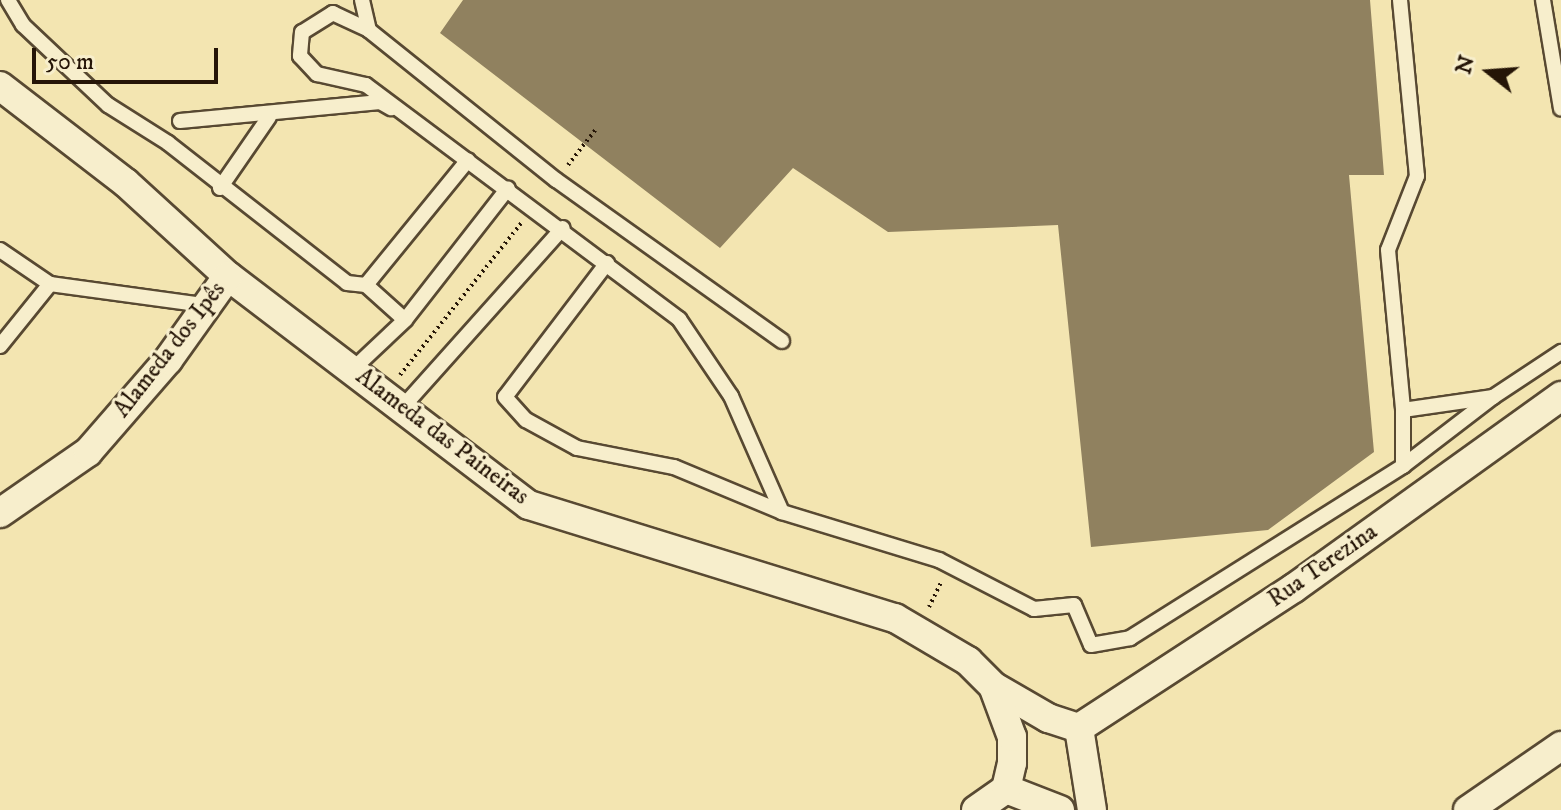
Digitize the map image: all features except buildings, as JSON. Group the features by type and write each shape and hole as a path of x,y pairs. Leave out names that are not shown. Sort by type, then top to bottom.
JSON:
{"street":[{"name":"Alameda das Paineiras","path":"0,86 126,183 228,276 352,370 391,404 529,505 872,609 968,661 993,686 1079,728"},
{"name":"Alameda dos Ipês","path":"0,513 88,452 168,360 203,305 228,276"},
{"name":"Rua Terezina","path":"1079,728 1294,588 1561,396"},
{"path":"976,810 1006,789 1012,737 993,686"},
{"path":"1079,728 1092,810"},
{"path":"1468,810 1561,746"},
{"path":"1006,789 1060,810"}],"lane":[{"path":"8,0 23,25 108,105 168,143 220,188 347,283 366,285 405,320"},
{"path":"362,0 369,30"},
{"path":"1400,0 1417,176 1388,250 1403,410 1403,466"},
{"path":"1543,0 1561,109"},
{"path":"782,341 556,180 369,30 333,13 302,32 300,56 317,74 366,85 417,119 679,319 731,396 782,512"},
{"path":"180,121 269,117 380,102 417,119"},
{"path":"220,188 269,117"},
{"path":"366,285 468,160"},
{"path":"352,370 405,320 508,188"},
{"path":"391,404 563,228"},
{"path":"0,250 50,284 203,305"},
{"path":"607,263 505,397 550,437 577,448 674,467 782,512 949,566 1034,609 1074,605 1091,645 1130,638 1403,466 1493,397 1561,352"},
{"path":"0,346 50,284"},
{"path":"1403,410 1493,397"}],"path":[{"path":"556,180 596,129"},
{"path":"391,404 535,207"},
{"path":"925,616 949,566"}]}
